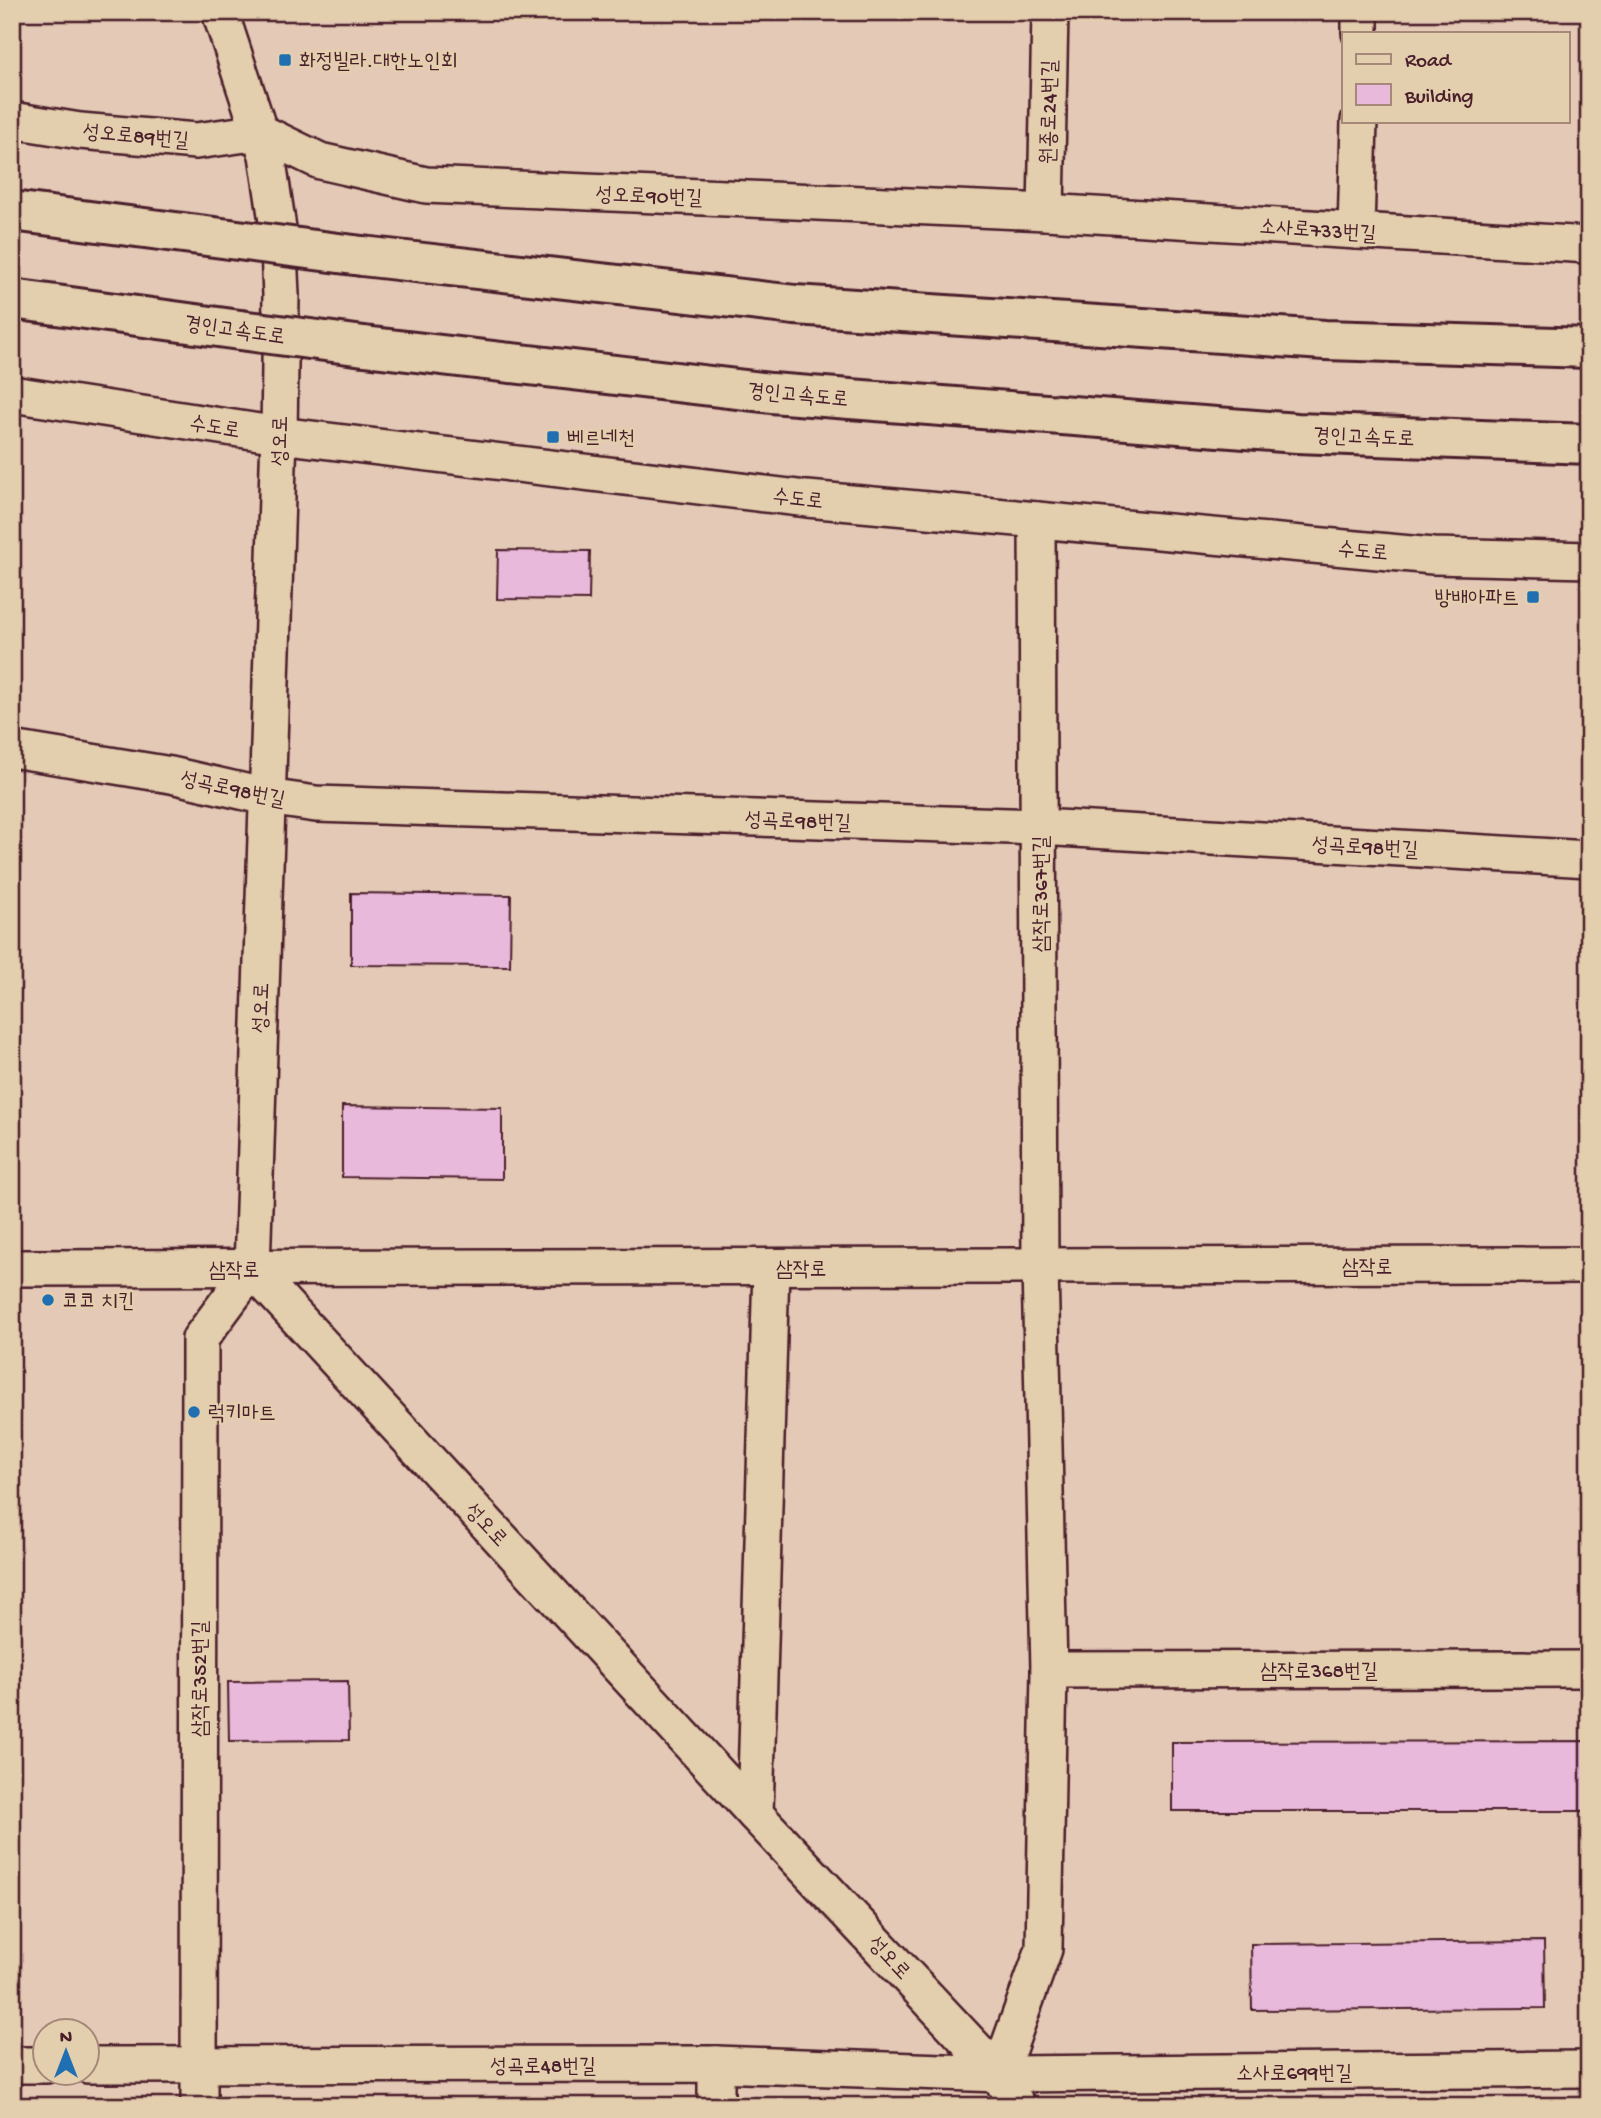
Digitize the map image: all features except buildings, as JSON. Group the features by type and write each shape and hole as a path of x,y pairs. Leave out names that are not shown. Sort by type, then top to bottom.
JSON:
{"highway":[{"path":"12,211 362,256 795,306 1325,340 1589,348"},
{"name":"경인고속도로","path":"12,299 364,346 771,393 1297,433 1589,444"}],"street":[{"name":"성오로","path":"220,12 260,132 273,188 281,295 279,435 252,1269 999,2074 1017,2106"},
{"name":"원종로24번길","path":"1046,212 1049,12"},
{"path":"1360,12 1360,32"},
{"name":"성오로89번길","path":"12,120 80,131 196,141 260,132"},
{"path":"1356,231 1359,122"},
{"name":"성오로90번길","path":"260,132 320,160 426,185 1046,212"},
{"name":"소사로733번길","path":"1046,212 1589,245"},
{"name":"수도로","path":"12,394 279,435 807,499 1433,556 1589,560"},
{"name":"삼작로367번길","path":"1037,520 1040,1267"},
{"name":"성곡로98번길","path":"12,749 171,775 267,797 317,804 1040,827 1589,859"},
{"name":"삼작로","path":"12,1268 1589,1265"},
{"path":"999,2074 1044,1949 1049,1670 1040,1267"},
{"path":"755,1814 771,1268"},
{"name":"삼작로352번길","path":"199,2106 200,1339 252,1269"},
{"name":"삼작로368번길","path":"1049,1670 1589,1669"},
{"path":"716,2064 716,2106"},
{"name":"성곡로48번길","path":"102,2065 716,2064 999,2074"},
{"path":"12,2065 32,2065"},
{"name":"소사로699번길","path":"999,2074 1589,2069"}],"place":[{"name":"화정빌라.대한노인회","path":"285,60"},
{"name":"베르네천","path":"553,437"},
{"name":"방배아파트","path":"1533,597"},
{"name":"코코 치킨","path":"48,1300"},
{"name":"럭키마트","path":"194,1412"}]}
